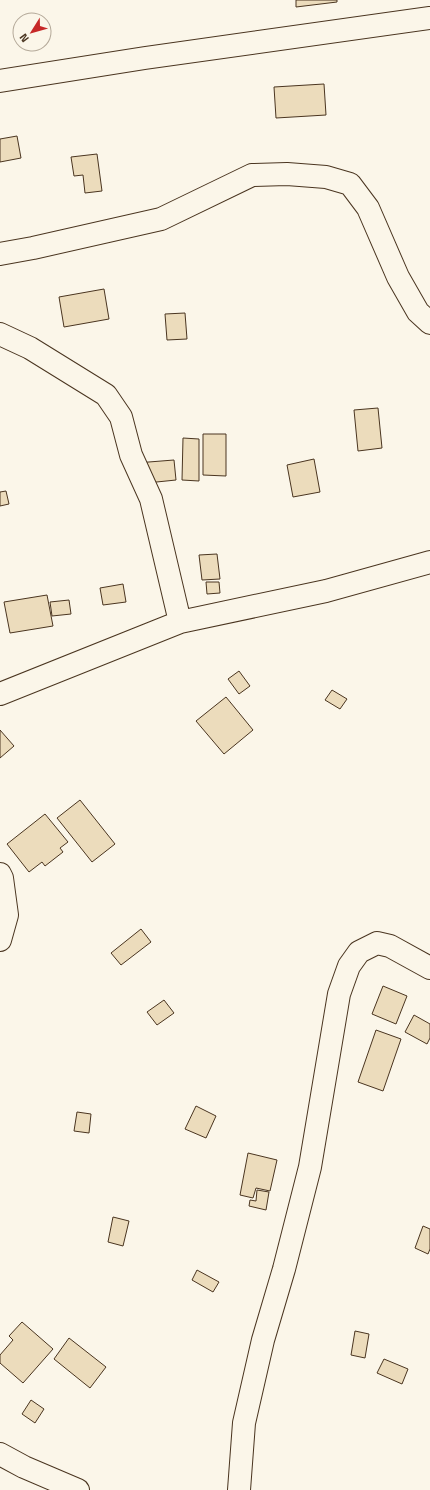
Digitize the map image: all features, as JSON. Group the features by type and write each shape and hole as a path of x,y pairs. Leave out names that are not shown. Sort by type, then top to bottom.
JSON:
{"street":[{"path":"0,81 145,58 430,18"},
{"path":"0,254 34,248 161,219 252,175 287,174 326,177 350,184 368,208 398,277 418,312 430,323"},
{"path":"0,334 30,348 106,395 121,417 131,455 151,499 180,622"},
{"path":"0,694 180,622 326,591 430,562"},
{"path":"0,874 2,878 7,915 0,940"},
{"path":"239,1490 244,1423 264,1340 310,1167 339,994 349,966 359,952 376,943 390,946 430,968"},
{"path":"0,1454 24,1467 78,1490"}],"building":[{"path":"296,0 337,0 337,2 296,7"},
{"path":"324,84 326,115 276,118 274,87"},
{"path":"17,136 21,158 0,162 0,139"},
{"path":"97,154 102,191 85,193 83,175 74,176 71,157"},
{"path":"104,289 109,319 64,327 59,297"},
{"path":"185,313 187,339 167,340 165,314"},
{"path":"378,408 382,448 358,451 354,410"},
{"path":"203,434 226,434 226,476 203,475"},
{"path":"183,438 199,439 199,481 182,480"},
{"path":"314,459 320,492 293,497 287,465"},
{"path":"174,460 176,480 137,484 136,463"},
{"path":"6,491 9,504 0,506 0,492"},
{"path":"217,554 220,579 202,580 199,555"},
{"path":"206,582 219,582 220,593 207,594"},
{"path":"123,584 126,602 103,605 100,588"},
{"path":"47,595 53,626 10,633 4,602"},
{"path":"69,600 71,614 52,616 50,602"},
{"path":"239,671 250,686 239,694 228,679"},
{"path":"332,690 347,699 340,709 325,700"},
{"path":"226,697 253,730 224,754 196,721"},
{"path":"0,730 14,746 0,758"},
{"path":"80,800 115,844 92,862 57,818"},
{"path":"45,814 68,842 60,848 63,852 45,866 42,862 29,872 7,844"},
{"path":"141,929 151,942 121,965 111,953"},
{"path":"383,986 407,996 396,1024 372,1014"},
{"path":"164,1000 174,1013 157,1025 147,1012"},
{"path":"414,1015 430,1024 430,1038 427,1044 405,1032"},
{"path":"376,1030 401,1039 383,1091 358,1082"},
{"path":"196,1106 216,1116 206,1138 185,1129"},
{"path":"77,1112 91,1114 89,1133 74,1131"},
{"path":"248,1153 277,1160 270,1191 256,1188 253,1198 240,1195"},
{"path":"257,1190 269,1192 266,1210 249,1206 250,1200 256,1201"},
{"path":"113,1217 129,1221 123,1246 108,1242"},
{"path":"423,1226 430,1229 430,1249 428,1254 415,1248"},
{"path":"197,1270 219,1282 213,1292 192,1280"},
{"path":"22,1322 53,1349 23,1383 0,1363 0,1355 13,1340 9,1336"},
{"path":"355,1331 369,1334 365,1358 351,1355"},
{"path":"69,1338 106,1367 90,1388 54,1359"},
{"path":"384,1359 408,1369 402,1384 377,1373"},
{"path":"31,1400 44,1409 35,1423 22,1414"}]}
